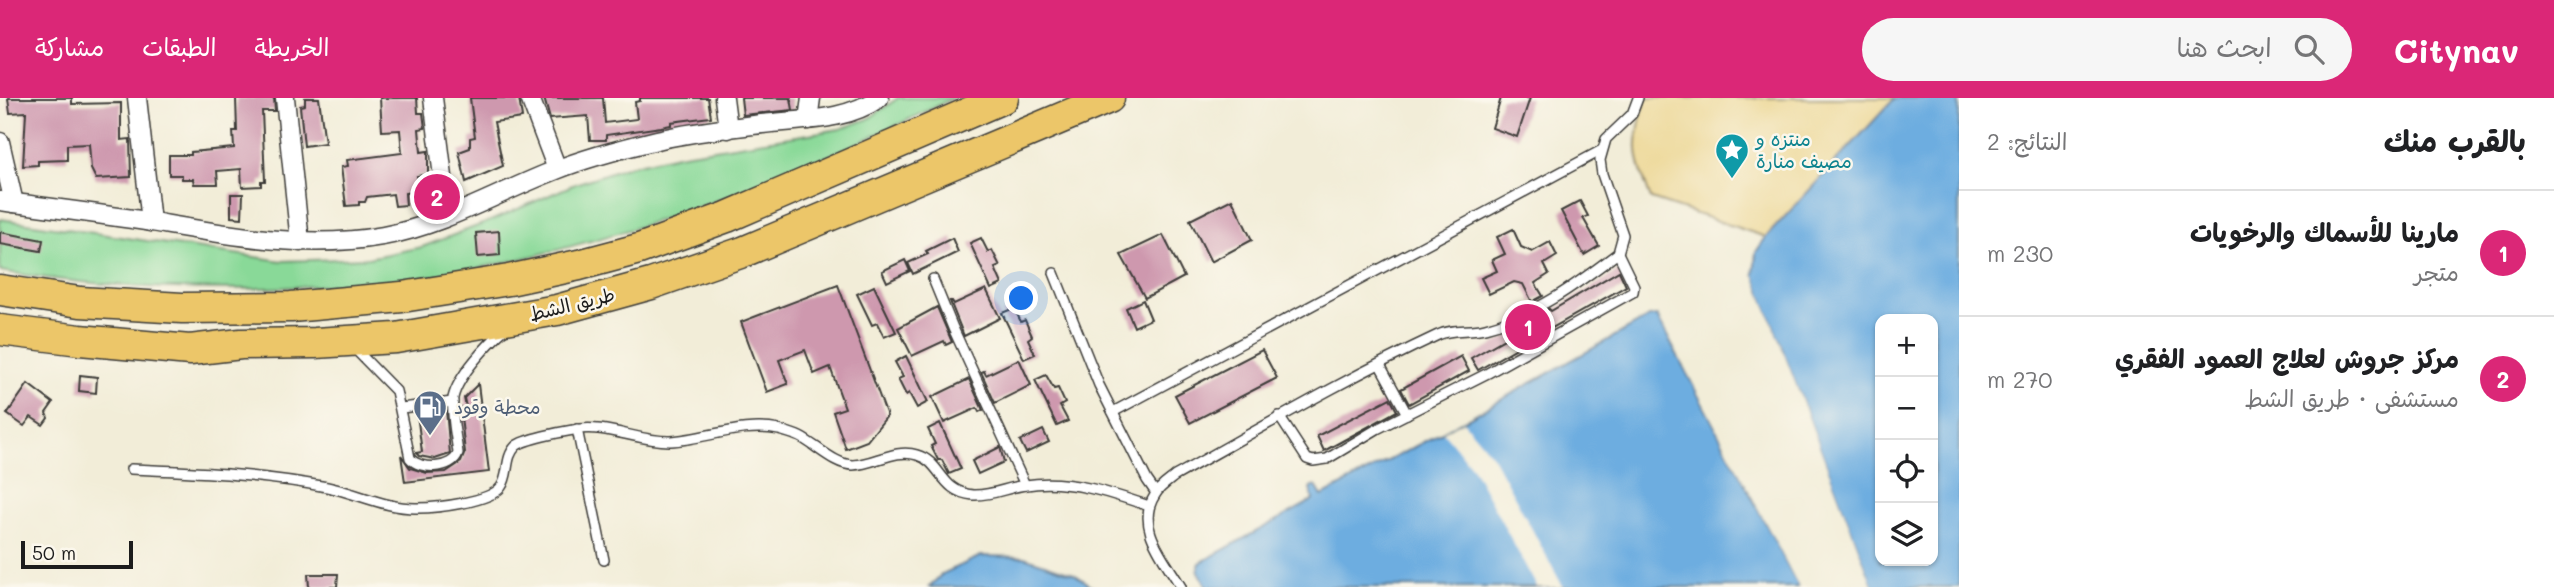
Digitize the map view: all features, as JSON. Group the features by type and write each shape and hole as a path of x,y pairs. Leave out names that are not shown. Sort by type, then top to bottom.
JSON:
{"highway":[{"name":"طريق الشط","path":"0,290 80,302 182,308 291,307 402,297 509,280 639,249 715,221 1003,98"},
{"name":"طريق الشط","path":"0,330 190,350 241,344 396,338 557,310 651,284 743,252 1109,98"}],"street":[{"path":"137,98 151,222"},
{"path":"285,98 300,242"},
{"path":"433,98 448,216"},
{"path":"530,98 557,169"},
{"path":"724,98 727,129"},
{"path":"808,120 811,98"},
{"path":"0,142 7,202 151,222 226,236 300,242 341,241 416,228 557,169 660,140 727,129 832,118 879,98"}],"lane":[{"path":"1181,587 1155,547 1148,524 1150,506 1156,493 1175,475 1334,386 1442,333 1483,328 1533,311 1565,292 1618,253 1623,235 1602,174 1600,160 1606,139 1632,114 1637,98"},
{"path":"1112,412 1602,150"},
{"path":"1279,416 1307,459 1327,459 1633,292 1634,286 1618,253"},
{"path":"1054,273 1112,412 1147,481 1156,493"},
{"path":"933,279 1025,485"},
{"path":"346,341 392,385 401,408 411,458 415,464 424,467 451,463 458,456 453,402 458,387 484,349 522,317"},
{"path":"1380,365 1407,414"},
{"path":"401,408 453,402"},
{"path":"577,429 604,560"},
{"path":"131,469 239,473 329,488 387,504 426,508 474,500 492,494 502,486 508,456 518,444 577,429 610,430 641,439 670,441 752,429 776,429 798,436 834,459 852,465 889,454 916,454 927,459 953,490 972,495 1052,483 1099,490 1150,506"}],"green space":[{"path":"898,98 953,98 822,159 687,211 549,252 478,268 385,283 238,289 118,285 0,271 0,219 282,261 368,258 422,247 575,184 629,166 677,155 840,129 868,119"}],"sand":[{"name":"منتزه و مصيف منارة","path":"1647,98 1895,98 1766,237 1651,199 1637,149 1639,127"}],"water":[{"path":"1895,98 1959,98 1959,587 1873,587 1754,275 1756,252 1766,237"},
{"path":"1657,316 1799,587 1207,587 1198,570 1200,563 1313,500 1310,489 1312,487 1316,486 1322,496 1649,317"},
{"path":"981,556 1024,557 1074,574 1094,587 929,587 942,574"}],"pier":[{"path":"1754,275 1873,587 1869,587 1750,276"},
{"path":"1663,318 1802,587 1799,587 1660,320"},
{"path":"1463,421 1493,457 1563,587 1537,587 1473,468 1443,432"}],"building":[{"path":"8,98 72,98 72,104 121,103 121,140 130,139 131,177 96,179 91,169 89,144 67,145 67,160 38,161 38,165 23,166 26,112 10,113"},
{"path":"236,98 274,98 275,111 262,111 265,181 261,181 261,186 242,187 241,169 217,171 218,184 194,184 193,179 182,179 182,175 169,175 169,155 191,155 191,152 234,148 233,131 237,131"},
{"path":"305,98 319,98 325,143 304,146 300,106 305,105"},
{"path":"380,98 417,98 418,113 423,113 425,128 419,129 421,152 428,151 428,174 417,176 420,191 405,193 406,205 395,206 393,194 367,197 365,202 359,202 359,205 346,206 341,167 348,166 347,160 402,153 400,130 382,131"},
{"path":"470,98 519,98 522,118 494,122 503,166 466,182 459,152 470,148 470,138 475,137"},
{"path":"544,98 603,98 605,123 637,119 635,102 640,101 640,98 708,98 711,117 606,135 606,140 590,140 588,116 550,119"},
{"path":"741,98 791,98 793,110 743,115"},
{"path":"1501,98 1530,98 1517,137 1492,128"},
{"path":"231,194 243,194 242,218 231,217"},
{"path":"1232,199 1252,240 1211,262 1190,220"},
{"path":"1580,201 1588,216 1583,218 1599,246 1584,255 1561,211"},
{"path":"1513,229 1521,247 1532,252 1550,242 1557,256 1544,264 1549,274 1535,283 1543,296 1532,302 1523,284 1514,282 1489,294 1481,278 1497,271 1492,260 1505,254 1497,237"},
{"path":"499,231 500,255 478,257 476,233"},
{"path":"0,232 43,240 41,251 0,244"},
{"path":"1163,235 1184,277 1145,298 1121,255"},
{"path":"952,238 958,252 913,274 908,263"},
{"path":"981,238 988,252 992,250 1000,266 995,268 1002,284 991,289 970,243"},
{"path":"905,260 910,271 887,282 882,271"},
{"path":"1619,271 1626,286 1478,370 1471,358 1541,318 1539,314 1549,309 1551,311"},
{"path":"838,285 887,416 867,441 846,449 833,412 845,408 830,367 814,374 805,350 779,360 788,384 767,392 741,322"},
{"path":"874,286 896,332 884,337 877,323 872,325 857,294"},
{"path":"986,289 1000,318 964,336 950,301 954,304"},
{"path":"1143,300 1151,319 1134,327 1126,308"},
{"path":"937,307 952,342 946,345 944,341 912,356 898,328"},
{"path":"1014,308 1021,322 1025,320 1032,336 1028,339 1035,354 1024,359 1002,313"},
{"path":"1262,350 1277,378 1190,423 1175,395"},
{"path":"906,356 928,402 917,408 898,379 903,377 895,362"},
{"path":"1461,356 1469,371 1409,404 1401,389"},
{"path":"1019,359 1031,385 995,403 981,372 984,371 986,375"},
{"path":"80,375 97,377 96,393 79,391"},
{"path":"1046,375 1054,389 1058,388 1065,403 1060,406 1068,421 1057,426 1035,380"},
{"path":"969,379 983,410 979,412 977,408 944,423 932,397"},
{"path":"28,384 53,403 46,413 48,418 43,425 31,417 24,426 7,414"},
{"path":"478,384 489,472 405,482 401,455 410,468 427,473 446,472 461,462 465,452 460,408 466,407 464,398"},
{"path":"1390,398 1397,411 1324,451 1317,436"},
{"path":"446,410 450,454 435,459 419,456 416,453 422,452 417,414"},
{"path":"940,423 961,469 949,474 931,446 935,444 928,429"},
{"path":"1043,430 1049,442 1026,453 1020,441"},
{"path":"1000,447 1004,462 978,474 972,461"},
{"path":"308,574 338,574 337,587 309,587"}],"place":[{"name":"منتزه و مصيف منارة","path":"1732,180"},
{"name":"مركز جروش لعلاج العمود الفقري","path":"437,197"},
{"name":"مارينا للأسماك والرخويات","path":"1528,327"},
{"name":"محطة وقود","path":"430,437"}]}
